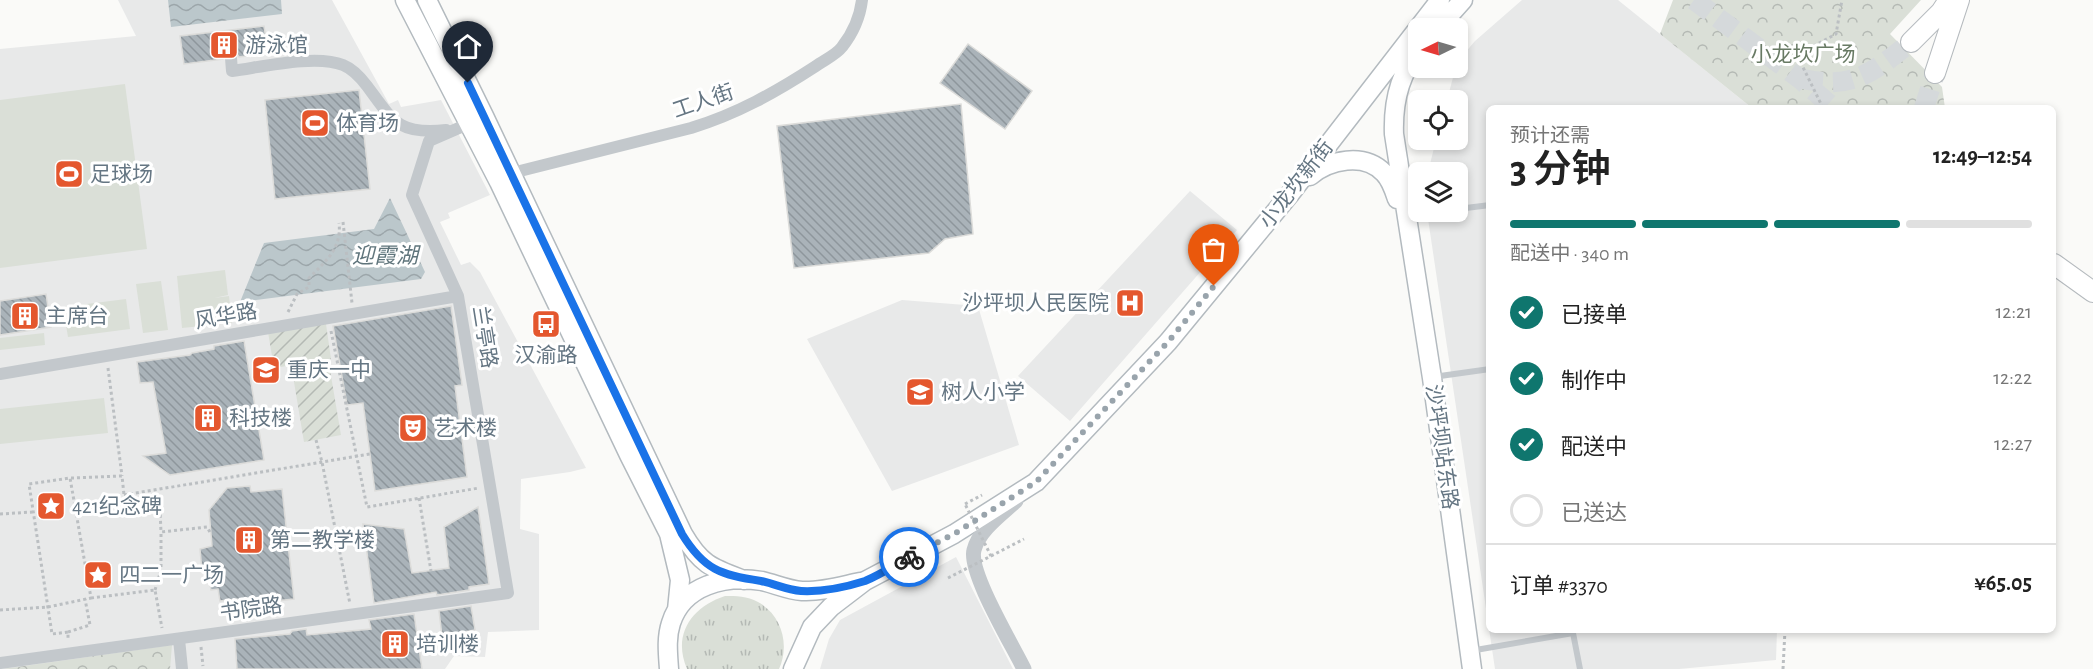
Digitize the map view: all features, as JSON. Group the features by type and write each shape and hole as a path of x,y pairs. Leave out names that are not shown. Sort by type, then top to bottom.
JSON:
{"main road":[{"path":"405,0 462,126 499,182 669,534 680,580 677,610"},
{"path":"427,0 512,173 682,534 702,561 744,580"},
{"name":"小龙坎新街","path":"793,669 812,627 831,607 865,581 954,534 1036,482 1168,342 1290,194 1440,0"},
{"path":"1447,18 1463,0"},
{"path":"1911,42 1941,12 1949,0"},
{"path":"1935,73 1959,0"},
{"path":"1407,226 1394,134 1394,114 1403,77 1408,67"},
{"path":"1290,194 1320,168 1332,162 1346,160 1372,165 1384,172 1392,186 1407,226"},
{"name":"沙坪坝站东路","path":"1407,226 1432,378 1472,669"},
{"path":"2056,265 2093,292"},
{"path":"2056,280 2093,307"},
{"name":"小龙坎新街","path":"669,669 668,638 671,624 687,596 698,589 725,581 744,580 762,581 785,588 807,591 865,581"}],"street":[{"name":"工人街","path":"512,173 691,128 719,120 747,107 776,92 841,49 854,28 862,0"},
{"path":"231,58 232,71 321,60 343,65 360,77 389,116 407,129 420,131 462,126"},
{"name":"兰亭路","path":"462,126 429,141 412,195 458,296 508,592"},
{"name":"风华路","path":"0,374 458,296"},
{"path":"1024,669 978,578 972,559 974,548 985,531 1036,482"},
{"name":"书院路","path":"0,663 508,592"},
{"path":"179,639 182,669"}],"lane":[{"path":"1468,208 1486,206"},
{"path":"1432,378 1486,370"},
{"path":"1470,651 1568,633"},
{"path":"1573,633 1580,669"}],"path":[{"path":"1822,105 1797,55 1836,34 1842,0"},
{"path":"341,223 351,290"},
{"path":"286,318 297,294 309,287 309,278 336,247 342,230"},
{"path":"329,318 367,507 490,486"},
{"path":"107,356 124,495"},
{"path":"316,440 352,615"},
{"path":"124,495 370,454"},
{"path":"86,599 90,625 52,634 29,484 70,478 122,476"},
{"path":"70,478 91,598"},
{"path":"124,495 160,510 161,570 154,590 165,640"},
{"path":"419,498 430,570"},
{"path":"965,504 991,556"},
{"path":"0,514 33,512"},
{"path":"161,532 207,527 211,534"},
{"path":"948,578 1024,539"},
{"path":"0,610 48,607 91,598 154,590"},
{"path":"68,632 68,654"},
{"path":"1783,669 1785,633"},
{"path":"199,636 203,666"}],"shaded area":[{"name":"重庆一中","path":"118,0 332,0 389,104 398,100 401,107 441,100 490,195 448,213 450,218 440,222 461,265 470,262 480,272 586,468 521,479 520,529 539,534 539,630 488,632 485,657 454,656 445,669 0,669 0,49 136,36"},
{"path":"1522,0 1618,0 1748,105 1486,105 1486,609 1428,222 1468,222 1468,162 1430,162 1434,150 1468,150 1468,90 1450,90 1453,78 1468,78 1468,49"},
{"name":"沙坪坝人民医院","path":"1190,191 1237,230 1070,421 1018,376"},
{"name":"树人小学","path":"902,300 978,306 1019,445 892,491 807,339"},
{"path":"956,557 1013,669 820,669 829,639 840,620"},
{"path":"1490,633 1777,633 1776,660 1679,669 1495,669"}],"green space":[{"name":"小龙坎广场","path":"1673,0 1921,0 1890,34 1942,87 1945,105 1748,105 1660,34"},
{"name":"足球场","path":"125,84 147,249 0,268 0,100"},
{"path":"225,270 228,295 214,298 229,296 232,323 182,328 177,276"},
{"path":"161,281 168,330 143,333 136,284"},
{"path":"126,299 130,329 68,337 63,307"},
{"path":"325,317 331,359 274,368 267,326"},
{"path":"44,333 45,345 0,350 0,338"},
{"path":"329,364 341,435 304,442 292,370"},
{"path":"104,398 108,433 0,444 0,409"},
{"path":"725,596 754,600 773,615 782,631 784,641 779,669 687,669 682,644 688,624 703,607"},
{"path":"172,645 170,669 3,669"}],"water":[{"path":"168,0 281,0 282,14 171,27"},
{"name":"迎霞湖","path":"390,198 425,272 421,279 240,302 264,243 374,229"}],"building":[{"name":"游泳馆","path":"264,26 268,53 239,57 235,51 230,50 224,54 223,59 184,64 180,36"},
{"path":"968,44 1032,91 1005,129 940,83"},
{"name":"体育场","path":"359,90 370,189 275,199 265,100"},
{"path":"961,104 973,234 945,239 929,253 794,268 777,126"},
{"name":"主席台","path":"46,294 51,327 0,335 0,301"},
{"path":"451,306 462,385 455,386 467,477 375,491 363,403 347,405 333,326"},
{"name":"科技楼","path":"244,341 264,460 170,475 143,456 166,453 153,382 140,383 137,362 190,355 214,349 214,346"},
{"name":"第二教学楼","path":"250,486 251,492 282,489 294,599 237,605 237,599 220,601 218,589 211,590 208,570 202,571 200,549 212,546 209,510 227,488"},
{"path":"478,507 489,584 469,587 469,590 437,595 436,592 374,603 363,524 404,529 412,573 449,568 444,527"},
{"path":"471,606 475,630 442,636 439,611"},
{"path":"414,614 422,669 237,669 235,639 290,634 292,631 306,629 307,635 371,629 369,620"}],"tunnel":[{"path":"1694,0 1800,79 1830,105"},
{"path":"1803,79 1836,82 1862,76 1874,70 1911,42"},
{"path":"1925,105 1935,73"}],"way so far":[{"path":"909,557 954,534 1036,482 1168,342 1214,286"}],"place":[{"name":"游泳馆","path":"224,45"},
{"name":"体育场","path":"315,123"},
{"name":"足球场","path":"69,174"},
{"name":"沙坪坝人民医院","path":"1130,303"},
{"name":"主席台","path":"25,316"},
{"name":"汉渝路","path":"546,324"},
{"name":"重庆一中","path":"266,370"},
{"name":"树人小学","path":"920,392"},
{"name":"科技楼","path":"208,418"},
{"name":"艺术楼","path":"413,428"},
{"name":"421纪念碑","path":"51,506"},
{"name":"第二教学楼","path":"249,540"},
{"name":"四二一广场","path":"98,575"},
{"name":"培训楼","path":"395,644"}],"route":[{"path":"468,83 682,534 702,561 744,580 762,581 799,591 816,591 865,581 909,557"}]}
